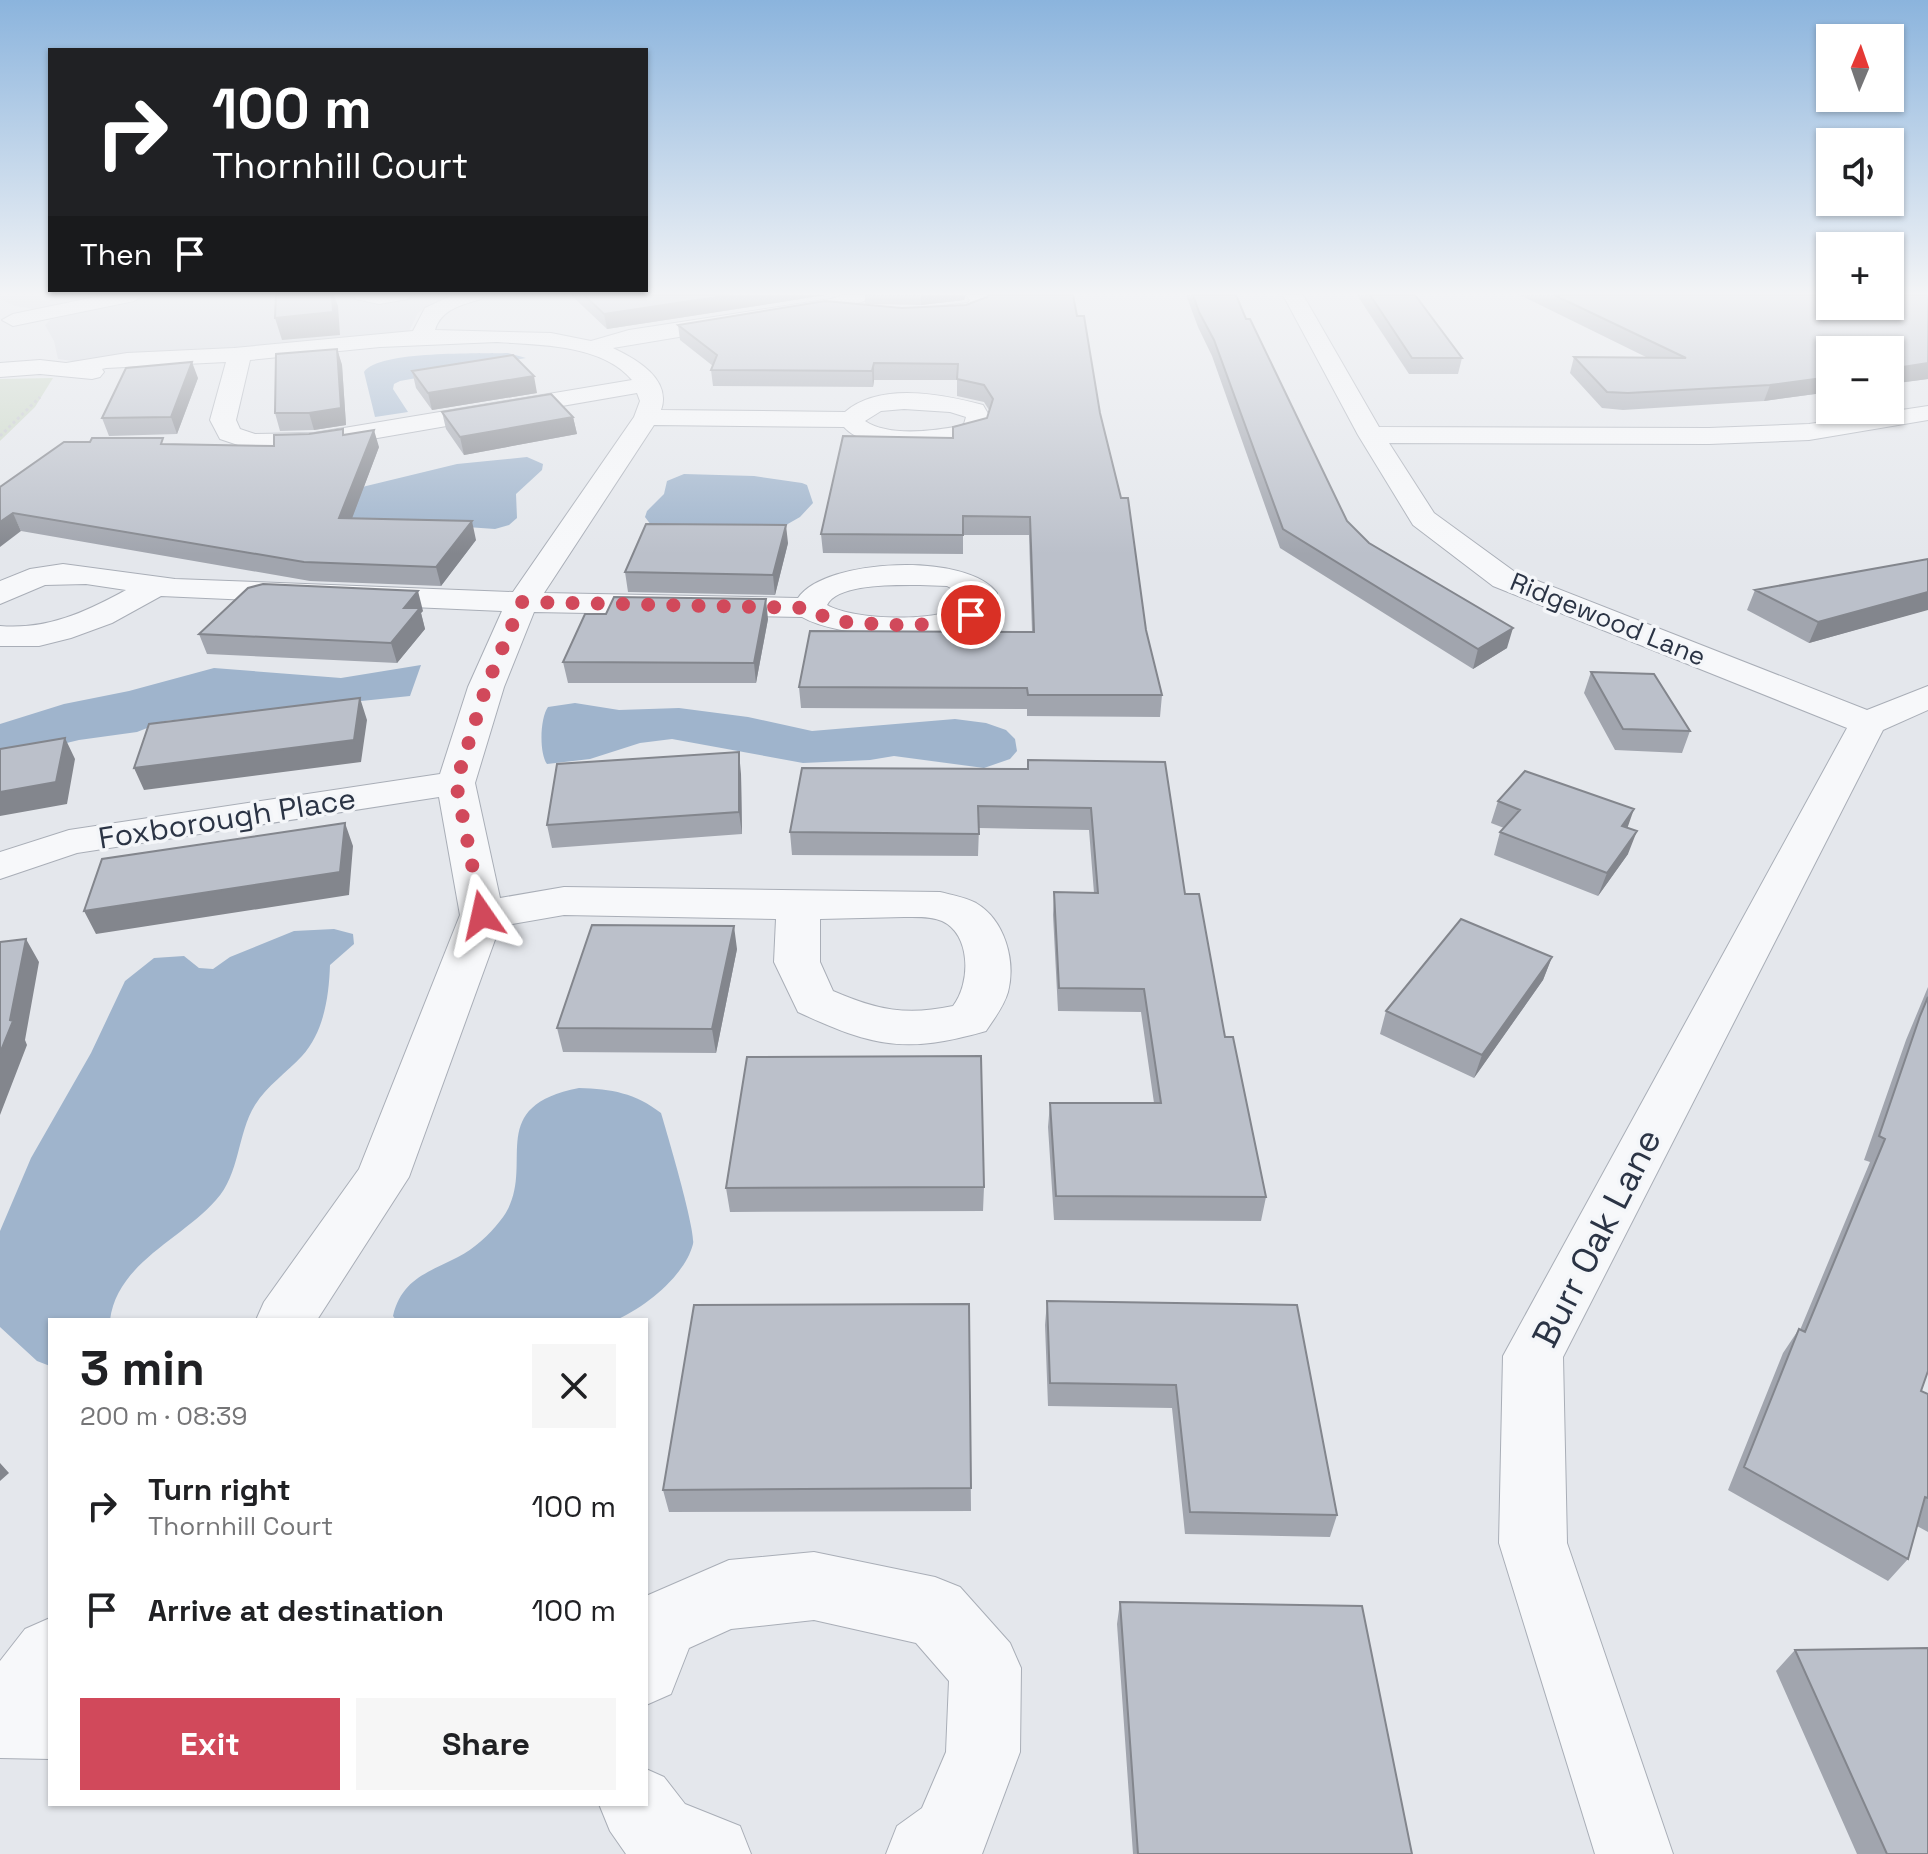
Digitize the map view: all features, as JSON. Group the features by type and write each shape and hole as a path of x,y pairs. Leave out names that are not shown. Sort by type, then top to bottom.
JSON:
{"street":[{"path":"225,382 221,439 273,443 314,441 646,401 851,420"},
{"path":"286,1318 382,1177 482,915 456,783 486,687 522,602 646,401 642,382"},
{"name":"Ridgewood Lane","path":"1341,382 1423,519 1504,579 1868,723"},
{"path":"1371,435 1709,436 1809,432 1928,413"},
{"path":"0,595 37,578 72,573 106,575 154,587 522,602 809,608"},
{"path":"0,636 45,633 105,615 154,587"},
{"path":"1868,723 1928,697"},
{"name":"Burr Oak Lane","path":"1634,1854 1533,1543 1533,1356 1868,723"},
{"name":"Foxborough Place","path":"0,866 69,842 456,783"},
{"path":"482,915 564,901 798,906"},
{"path":"648,1664 663,1624 729,1595 814,1586 935,1612 985,1668 983,1752 950,1836 925,1854"},
{"path":"0,1721 48,1657"},
{"path":"0,1721 48,1722"},
{"path":"638,1806 658,1832 712,1854"}],"green space":[{"path":"0,382 51,382 35,407 0,441"}],"water":[{"path":"366,382 399,382 393,389 408,412 375,417"},
{"path":"527,457 543,464 542,470 516,494 517,518 509,525 495,529 226,510 358,488 457,464"},
{"path":"684,474 754,476 802,483 807,485 813,503 800,517 779,529 651,525 645,517 647,511 664,494 667,481"},
{"path":"421,665 410,696 165,721 137,732 79,740 0,759 0,724 64,704 129,691 214,668 341,678"},
{"path":"575,703 619,710 679,708 748,717 812,731 955,719 986,723 1006,730 1015,739 1017,751 1010,759 984,768 894,756 803,763 672,739 640,743 590,759 547,764 542,744 545,712 548,707"},
{"path":"334,929 353,934 354,944 330,965 327,1001 316,1036 302,1056 260,1098 249,1116 224,1190 202,1214 138,1267 115,1300 110,1318 48,1318 48,1365 37,1361 0,1327 0,1231 31,1158 91,1053 125,981 154,958 184,956 199,968 213,969 230,957 294,931"},
{"path":"579,1088 602,1090 623,1093 661,1113 693,1235 689,1256 682,1268 651,1299 620,1318 394,1318 397,1303 409,1285 470,1250 500,1221 511,1201 516,1182 517,1143 521,1125 530,1110 548,1097"}],"building":[{"path":"120,382 185,382 171,417 102,418"},
{"path":"276,382 339,382 341,408 309,413 275,413"},
{"path":"420,382 500,382 428,393"},
{"path":"968,382 1095,382 1121,498 1128,498 1146,630 1162,695 1028,695 1027,688 799,687 810,631 1034,632 1030,517 963,516 963,535 821,534 843,436 953,438 953,427 987,418 993,399 984,385"},
{"path":"1229,382 1280,382 1347,521 1369,543 1513,628 1478,649 1283,529"},
{"path":"1597,382 1796,382 1770,385 1607,392"},
{"path":"551,394 573,417 460,437 442,412"},
{"path":"343,429 343,435 374,430 339,518 472,521 436,567 304,562 13,513 0,522 0,487 64,442 90,442 92,438 163,438 161,444 274,446 274,435"},
{"path":"646,524 786,525 773,575 625,572"},
{"path":"1928,559 1928,592 1818,622 1755,590"},
{"path":"263,584 418,591 404,608 420,608 391,643 199,634 248,588"},
{"path":"614,597 766,599 754,663 563,662 585,614 606,614"},
{"path":"1591,672 1654,674 1690,731 1623,729"},
{"path":"360,698 354,740 134,768 149,724"},
{"path":"65,738 56,782 0,792 0,749"},
{"path":"739,752 739,812 547,825 557,764"},
{"path":"1028,760 1165,762 1185,894 1199,894 1225,1037 1233,1037 1266,1197 1056,1196 1050,1103 1161,1103 1144,989 1059,988 1054,892 1098,893 1091,808 978,806 979,834 790,832 802,768 1028,769"},
{"path":"1525,771 1634,809 1622,826 1637,831 1607,873 1500,832 1520,810 1498,801"},
{"path":"345,823 340,872 84,911 102,859"},
{"path":"1461,919 1552,957 1482,1055 1386,1011"},
{"path":"592,925 734,926 712,1029 557,1028"},
{"path":"26,939 10,1020 13,1021 0,1053 0,942"},
{"path":"1928,997 1928,1371 1921,1391 1928,1394 1928,1498 1925,1497 1908,1559 1744,1467 1799,1329 1805,1332 1885,1139 1879,1136"},
{"path":"981,1056 984,1187 726,1188 747,1057"},
{"path":"1047,1301 1297,1305 1337,1515 1190,1512 1176,1385 1050,1383"},
{"path":"969,1304 971,1488 663,1490 694,1305"},
{"path":"1120,1602 1362,1606 1412,1854 1138,1854"},
{"path":"1928,1648 1928,1854 1887,1854 1795,1650"}],"route":[{"path":"482,915 456,783 486,687 522,602 809,608 832,621 911,626 948,624 971,615"}]}
